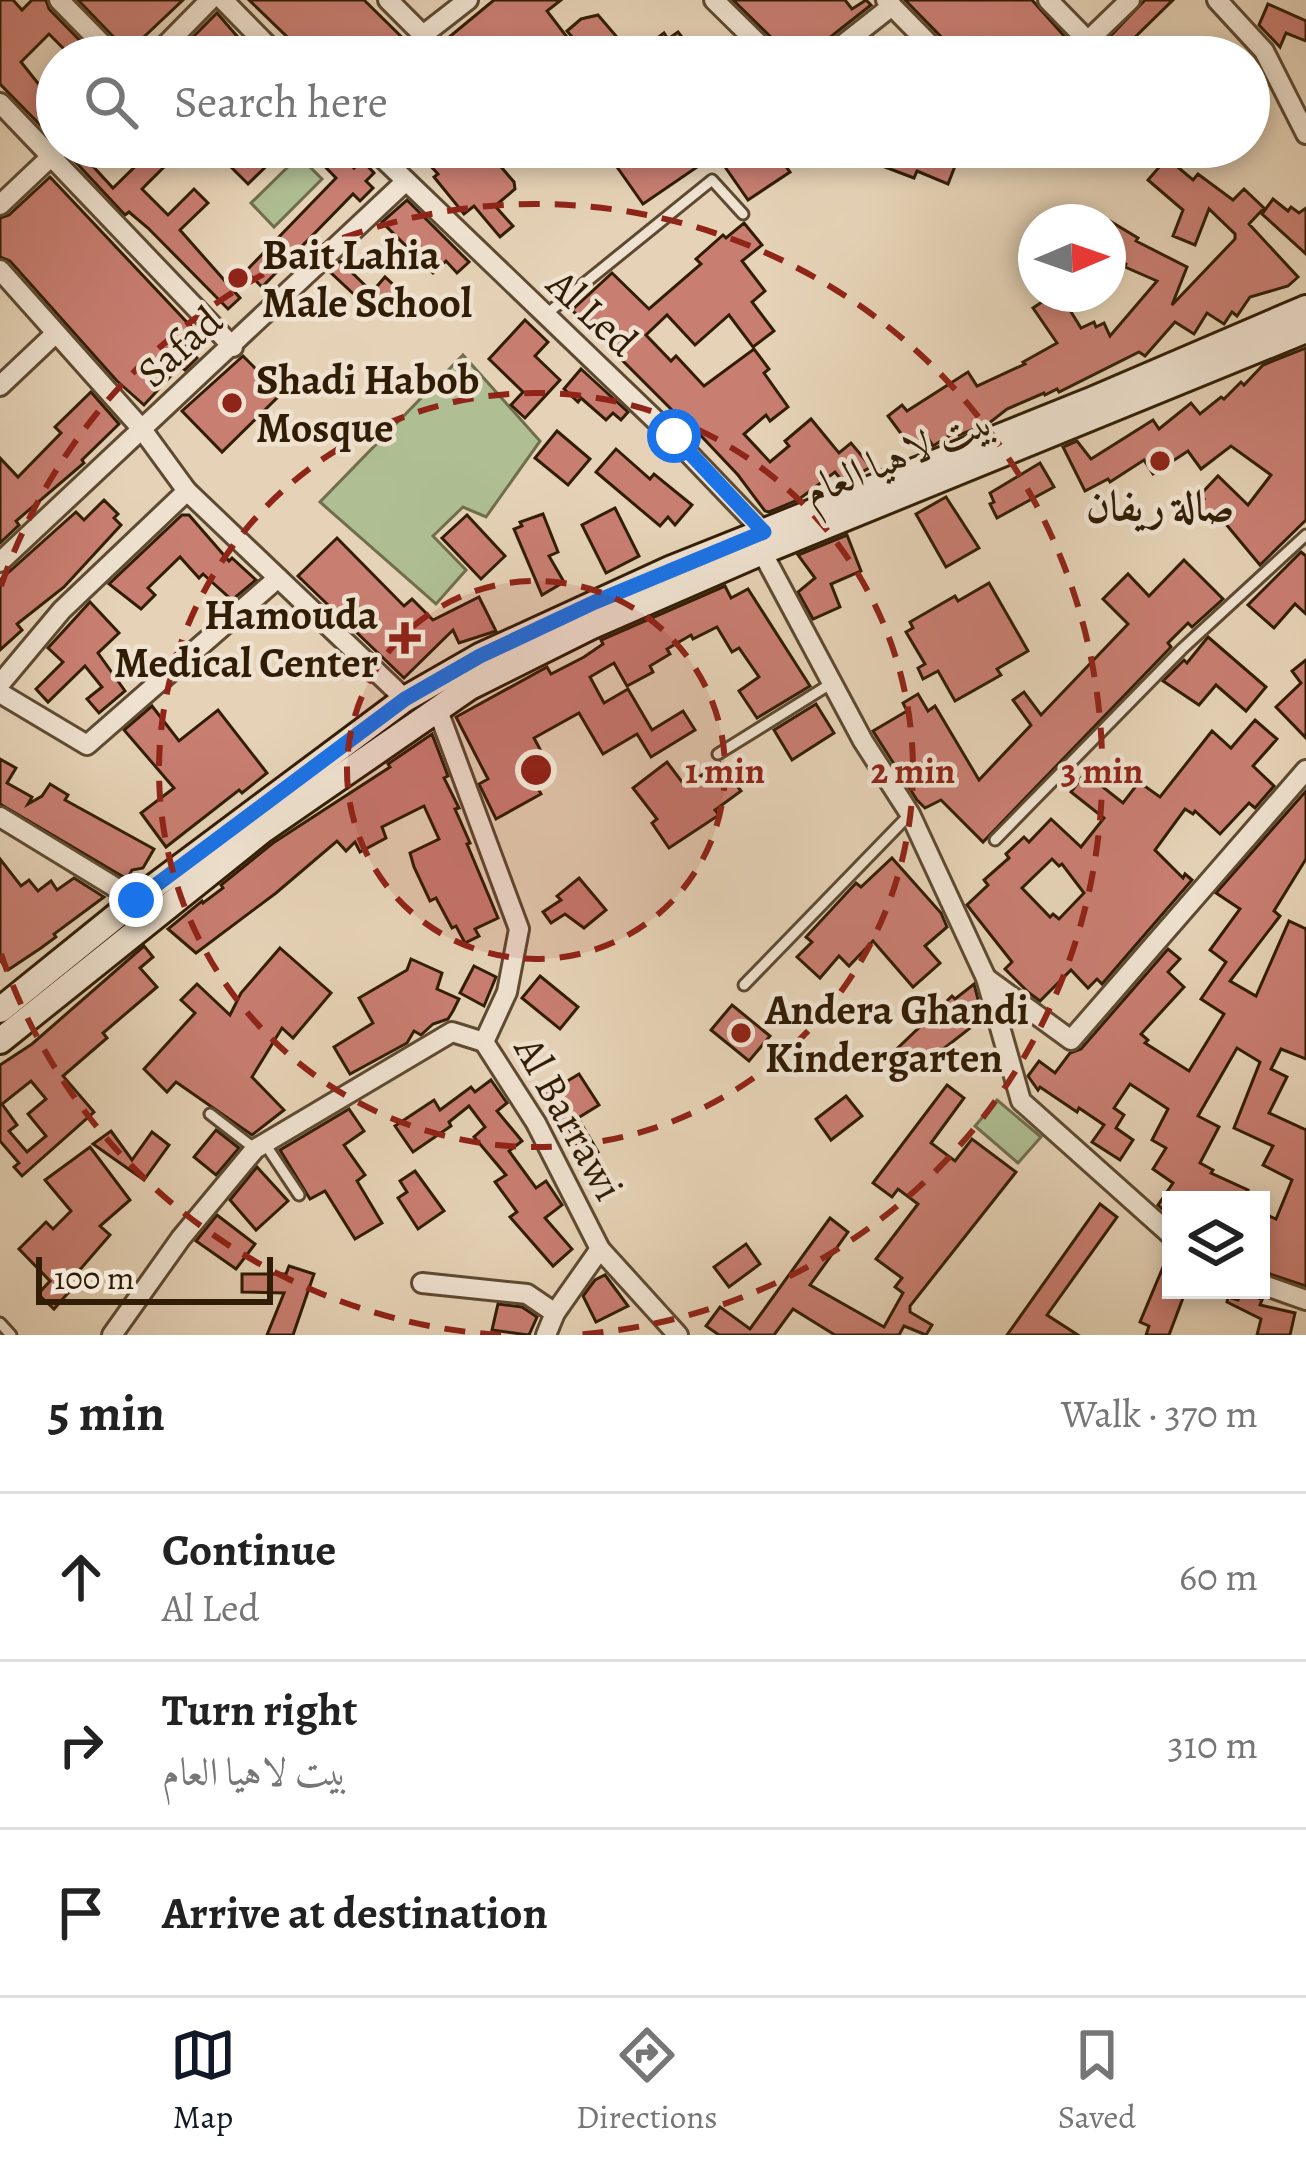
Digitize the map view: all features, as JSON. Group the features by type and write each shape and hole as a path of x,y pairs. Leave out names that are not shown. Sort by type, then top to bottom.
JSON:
{"main road":[{"name":"بيت لاهيا العام","path":"0,1041 262,831 437,708 529,656 763,542 1306,308"},
{"name":"بيت لاهيا العام","path":"0,1010 136,900 405,699 480,656 595,602 763,542 1306,330"}],"street":[{"path":"59,0 94,36"},
{"path":"175,36 210,0"},
{"path":"223,0 258,36"},
{"path":"388,0 423,35 468,0"},
{"path":"715,0 751,36"},
{"path":"1048,0 1083,36"},
{"path":"1093,36 1130,0"},
{"path":"1217,0 1250,36"},
{"path":"851,36 889,3 921,36"},
{"path":"1270,63 1306,134"},
{"path":"0,103 36,133"},
{"path":"0,205 39,168"},
{"path":"72,168 233,346"},
{"name":"Al Led","path":"392,168 674,436 763,542 832,683 910,814 986,978 1021,1101 1162,1226"},
{"name":"Safad","path":"0,562 406,181"},
{"path":"0,270 141,428 188,491 405,699"},
{"path":"0,386 56,333"},
{"path":"188,491 62,610 0,688 87,745 278,578"},
{"name":"Al Barrawi","path":"437,708 519,929 506,992 484,1042 536,1123 600,1249 678,1335"},
{"path":"986,978 1071,1040 1171,931 1306,770"},
{"path":"0,817 136,900"},
{"path":"112,1335 182,1238 260,1146 452,1032 484,1042"},
{"path":"546,1335 555,1313 600,1249"},
{"path":"422,1283 527,1294 555,1313"},
{"path":"1270,1288 1306,1300"}],"lane":[{"path":"544,316 712,180 742,214"},
{"path":"995,840 1182,649 1306,536"},
{"path":"718,754 832,683"},
{"path":"744,985 910,814"},
{"path":"210,1114 260,1146 299,1195"},
{"path":"0,1323 11,1335"}],"green space":[{"path":"287,168 311,168 322,179 274,227 251,203"},
{"path":"463,355 540,441 486,517 463,507 433,536 466,570 436,604 320,502"},
{"path":"997,1100 1041,1137 1018,1163 975,1126"}],"building":[{"path":"0,0 13,0 22,10 32,0 46,0 75,36 36,36 36,47 21,62 36,81 36,121 0,84"},
{"path":"78,0 183,0 145,36 113,36"},
{"path":"249,0 364,0 401,36 286,36"},
{"path":"494,0 561,0 547,11 566,36 450,36"},
{"path":"733,0 845,0 852,9 866,0 871,5 832,36 770,36"},
{"path":"905,0 1032,0 1064,36 940,36"},
{"path":"1145,0 1173,0 1136,36 1111,36"},
{"path":"1268,4 1306,21 1306,41 1286,33 1280,47 1259,25"},
{"path":"217,13 237,36 194,36"},
{"path":"598,15 616,36 571,36 567,31 581,19"},
{"path":"81,168 95,168 113,188 134,168 163,168 142,189 168,215 194,189 208,203 180,230 240,298 228,309 148,228 129,212 125,215"},
{"path":"232,168 264,168 248,184"},
{"path":"326,168 369,168 374,173 366,181 373,188 360,201 353,194 262,287 246,271 336,178"},
{"path":"432,168 502,168 515,189 495,206 513,226 500,237 474,206 464,214 434,177 438,174"},
{"path":"618,168 696,168 643,204"},
{"path":"726,168 787,168 790,172 748,200"},
{"path":"887,168 954,168 948,184 917,171 914,178"},
{"path":"1158,168 1179,168 1193,180 1198,174 1233,200 1244,189 1264,208 1249,224 1298,277 1288,286 1250,297 1237,316 1232,312 1224,324 1207,313 1194,334 1175,322 1145,356 1139,352 1059,392 1044,393 1007,409 988,424 959,435 957,431 933,446 926,435 911,447 888,416 902,405 907,411 968,372 977,386 1057,343 1036,312 1071,312 1081,328 1104,323 1110,336 1157,281 1126,267 1126,231 1136,241 1187,267 1172,305 1235,239 1209,209 1195,245 1173,236 1183,210 1148,180"},
{"path":"50,177 198,334 185,347 197,358 185,370 180,366 144,405 10,261 0,257 0,218"},
{"path":"1273,199 1288,211 1291,207 1299,213 1306,208 1306,254 1262,214"},
{"path":"407,200 469,262 457,273 446,261 433,273 382,222"},
{"path":"744,223 762,245 742,261 765,291 752,302 774,331 753,347 729,315 695,345 667,315 646,335 671,361 676,356 704,386 754,349 788,407 770,421 766,415 744,434 770,462 789,446 785,441 811,419 839,453 851,443 871,467 843,482 835,472 798,500 769,512 687,421 572,310 612,273 649,309 701,264 696,259"},
{"path":"340,261 372,292 385,277 400,291 376,315 329,271"},
{"path":"525,320 548,342 535,356 560,380 525,418 511,405 523,392 489,359"},
{"path":"1306,348 1306,520 1260,565 1220,517 1215,522 1198,505 1204,499 1200,495 1218,476 1248,505 1271,475 1231,446 1201,469 1188,451 1153,474 1144,460 1110,482 1085,491 1063,447 1077,441 1091,459 1153,420 1159,429 1191,403 1200,414 1241,382 1244,385 1263,365"},
{"name":"Shadi Habob Mosque","path":"243,356 281,394 222,452 182,411"},
{"path":"581,369 628,412 621,420 613,413 606,420 564,389"},
{"path":"91,392 119,424 84,463 16,521 19,525 0,543 0,458 18,477 61,433 55,427"},
{"path":"557,431 590,459 568,485 535,458"},
{"path":"616,449 650,479 654,474 692,505 675,525 668,517 660,526 596,472"},
{"path":"1040,463 1054,487 997,518 990,493"},
{"path":"946,497 979,548 946,567 916,514"},
{"path":"104,500 118,514 114,518 121,525 64,587 17,624 22,630 0,650 0,580 76,512 84,520"},
{"path":"615,508 639,556 606,573 582,525"},
{"path":"543,514 558,552 549,556 564,582 542,595 514,529"},
{"path":"182,515 189,515 229,561 232,558 256,580 232,600 203,574 199,578 180,557 148,588 155,595 141,609 109,584"},
{"path":"467,515 505,556 481,579 442,538"},
{"path":"847,535 861,571 831,584 840,607 813,619 798,592 815,578 798,555"},
{"path":"337,538 404,606 412,599 433,620 479,597 496,631 459,643 453,630 404,678 298,576"},
{"path":"1301,552 1306,556 1306,614 1295,604 1274,628 1248,605"},
{"path":"1184,560 1223,599 1168,643 1171,647 983,842 941,800 925,808 917,800 873,731 907,711 903,703 918,694 928,711 935,706 979,780 1031,725 1013,700 1024,692 1041,715 1128,624 1103,599 1128,574 1149,596"},
{"path":"989,583 1028,651 997,669 1001,675 955,701 938,671 923,679 918,668 925,664 906,632 913,628 910,622"},
{"path":"725,586 731,598 748,589 810,686 757,718 739,691 759,677 739,648 732,652 717,627 667,649 670,654 650,666 653,672 627,686 614,663 590,677 604,703 628,689 652,730 683,711 695,730 651,757 637,734 603,754 579,713 534,738 542,753 524,763 541,794 496,819 479,784 488,779 456,717 547,667 551,674 584,657 603,644 601,640"},
{"path":"90,602 119,633 98,653 125,691 99,713 87,699 102,687 85,666 48,702 36,689 63,662 48,648"},
{"path":"1208,637 1266,687 1246,711 1216,685 1199,705 1163,681 1184,660 1187,663"},
{"path":"1306,660 1306,738 1276,707 1301,683 1292,671"},
{"path":"816,704 834,733 792,760 774,730"},
{"path":"152,706 179,741 218,710 267,773 166,847 141,813 174,788 124,730"},
{"path":"1255,720 1277,739 1253,766 1274,786 1255,808 1249,803 1220,834 1195,811 1185,809 1155,850 1183,878 1185,874 1192,880 1102,984 1097,979 1088,988 1071,970 1040,1001 1028,992 1005,969 1012,962 967,905 988,885 984,880 1024,837 1029,842 1051,819 1081,847 1104,818 1071,792 1085,773 1123,803 1139,782 1160,797 1212,731 1231,748","holes":["1052,859 1084,893 1059,919 1050,917 1022,888"]},
{"path":"432,734 467,844 498,918 475,929 479,936 465,943 436,898 430,901 414,867 410,853 439,839 424,806 382,827 386,838 360,852 355,842 346,851 337,841 196,953 168,929 273,843"},
{"path":"0,759 16,768 7,783 32,797 28,804 50,784 68,795 65,800 154,849 143,868 132,870 127,879 0,804"},
{"path":"667,762 685,786 720,763 741,791 715,810 719,815 669,848 652,823 657,819 633,788"},
{"path":"1306,791 1306,859 1274,911 1280,916 1230,981 1256,996 1289,921 1306,929 1306,1059 1281,1049 1271,1069 1287,1077 1269,1113 1306,1130 1306,1286 1270,1274 1270,1216 1276,1219 1292,1180 1263,1165 1273,1146 1234,1128 1260,1062 1237,1048 1198,1116 1219,1127 1200,1163 1248,1191 1168,1191 1173,1183 1153,1169 1166,1148 1152,1140 1168,1109 1130,1084 1114,1108 1124,1115 1116,1128 1133,1140 1120,1160 1092,1142 1104,1125 1038,1090 1028,1076 1039,1061 1055,1073 1168,949 1180,959 1168,972 1184,987 1141,1034 1148,1040 1145,1043 1189,1071 1224,1014 1201,999 1226,962 1210,950 1240,909 1216,893"},
{"path":"892,858 941,913 947,927 925,946 940,963 913,987 873,941 849,966 839,956 820,978 797,957 812,942 806,937 856,883 861,887"},
{"path":"0,859 21,886 29,880 38,891 51,881 57,890 74,878 104,897 8,970 0,960"},
{"path":"579,878 606,910 584,928 565,914 551,923 543,912 561,900 557,896"},
{"path":"144,946 153,957 140,968 157,987 103,1033 107,1038 63,1076 94,1112 22,1176 14,1167 19,1163 0,1141 0,1065 32,1044","holes":["31,1081 46,1099 28,1114 46,1136 27,1152 9,1131 17,1125 2,1104"]},
{"path":"280,948 331,993 293,1038 282,1028 252,1077 284,1110 252,1135 176,1082 167,1092 144,1069 195,1013 181,1000 197,984 230,1015 241,993"},
{"path":"411,959 442,973 437,989 459,999 453,1011 448,1019 421,1035 414,1031 407,1043 350,1074 334,1047 373,1023 359,998 407,970"},
{"path":"474,966 496,977 484,1006 460,993"},
{"path":"540,976 578,1007 560,1029 522,998"},
{"path":"974,984 983,1018 924,1064 917,1057 892,1079 879,1066 952,996 955,999"},
{"name":"Andera Ghandi Kindergarten","path":"732,1005 770,1036 749,1061 711,1030"},
{"path":"579,1074 599,1105 578,1118 598,1152 588,1158 546,1094"},
{"path":"491,1080 507,1103 497,1111 522,1141 509,1151 536,1188 546,1181 562,1205 545,1218 572,1249 553,1266 510,1217 517,1212 495,1182 506,1175 474,1137 485,1127 469,1106 449,1122 451,1126 413,1152 395,1126 434,1100 440,1110 471,1087 475,1092"},
{"path":"947,1085 964,1098 931,1143 955,1161 972,1139 1016,1172 910,1306 910,1312 932,1325 926,1335 904,1326 899,1335 835,1335 793,1309 774,1335 719,1335 706,1326 720,1307 750,1329 830,1218 848,1232 810,1285 884,1327 903,1293 895,1287 902,1278 876,1259 918,1204 898,1189 892,1197 873,1183"},
{"path":"846,1096 862,1116 831,1140 816,1119"},
{"path":"349,1109 364,1131 344,1145 365,1175 357,1181 382,1223 355,1239 325,1191 310,1199 280,1150"},
{"path":"216,1130 239,1148 216,1175 194,1157"},
{"path":"111,1131 132,1160 152,1132 169,1145 144,1180 93,1144"},
{"path":"90,1147 130,1200 100,1226 110,1235 64,1288 69,1292 54,1309 38,1294 50,1281 19,1249 46,1222 53,1229 71,1211 45,1180"},
{"path":"257,1167 288,1201 256,1230 230,1200"},
{"path":"415,1171 444,1211 418,1229 398,1198 407,1192 400,1181"},
{"path":"1100,1204 1117,1217 1047,1315 1078,1335 1007,1335"},
{"path":"217,1215 255,1244 236,1269 196,1241"},
{"path":"746,1244 760,1264 729,1287 714,1267"},
{"path":"289,1266 314,1274 293,1335 267,1335 284,1293 242,1292 242,1274 286,1274"},
{"path":"1162,1269 1162,1299 1183,1299 1169,1335 1146,1335 1149,1326 1140,1322"},
{"path":"605,1275 628,1306 596,1322 583,1296"},
{"path":"1260,1299 1260,1305 1295,1313 1290,1335 1257,1335 1261,1319 1227,1302"},
{"path":"498,1304 522,1307 537,1317 529,1335 492,1330"}],"place":[{"name":"Bait Lahia Male School","path":"238,278"},
{"name":"Shadi Habob Mosque","path":"232,403"},
{"name":"صالة ريفان","path":"1160,461"},
{"name":"Hamouda Medical Center","path":"405,638"},
{"name":"Andera Ghandi Kindergarten","path":"741,1033"}],"route":[{"path":"136,900 405,699 480,656 595,602 764,532 674,436"}]}
